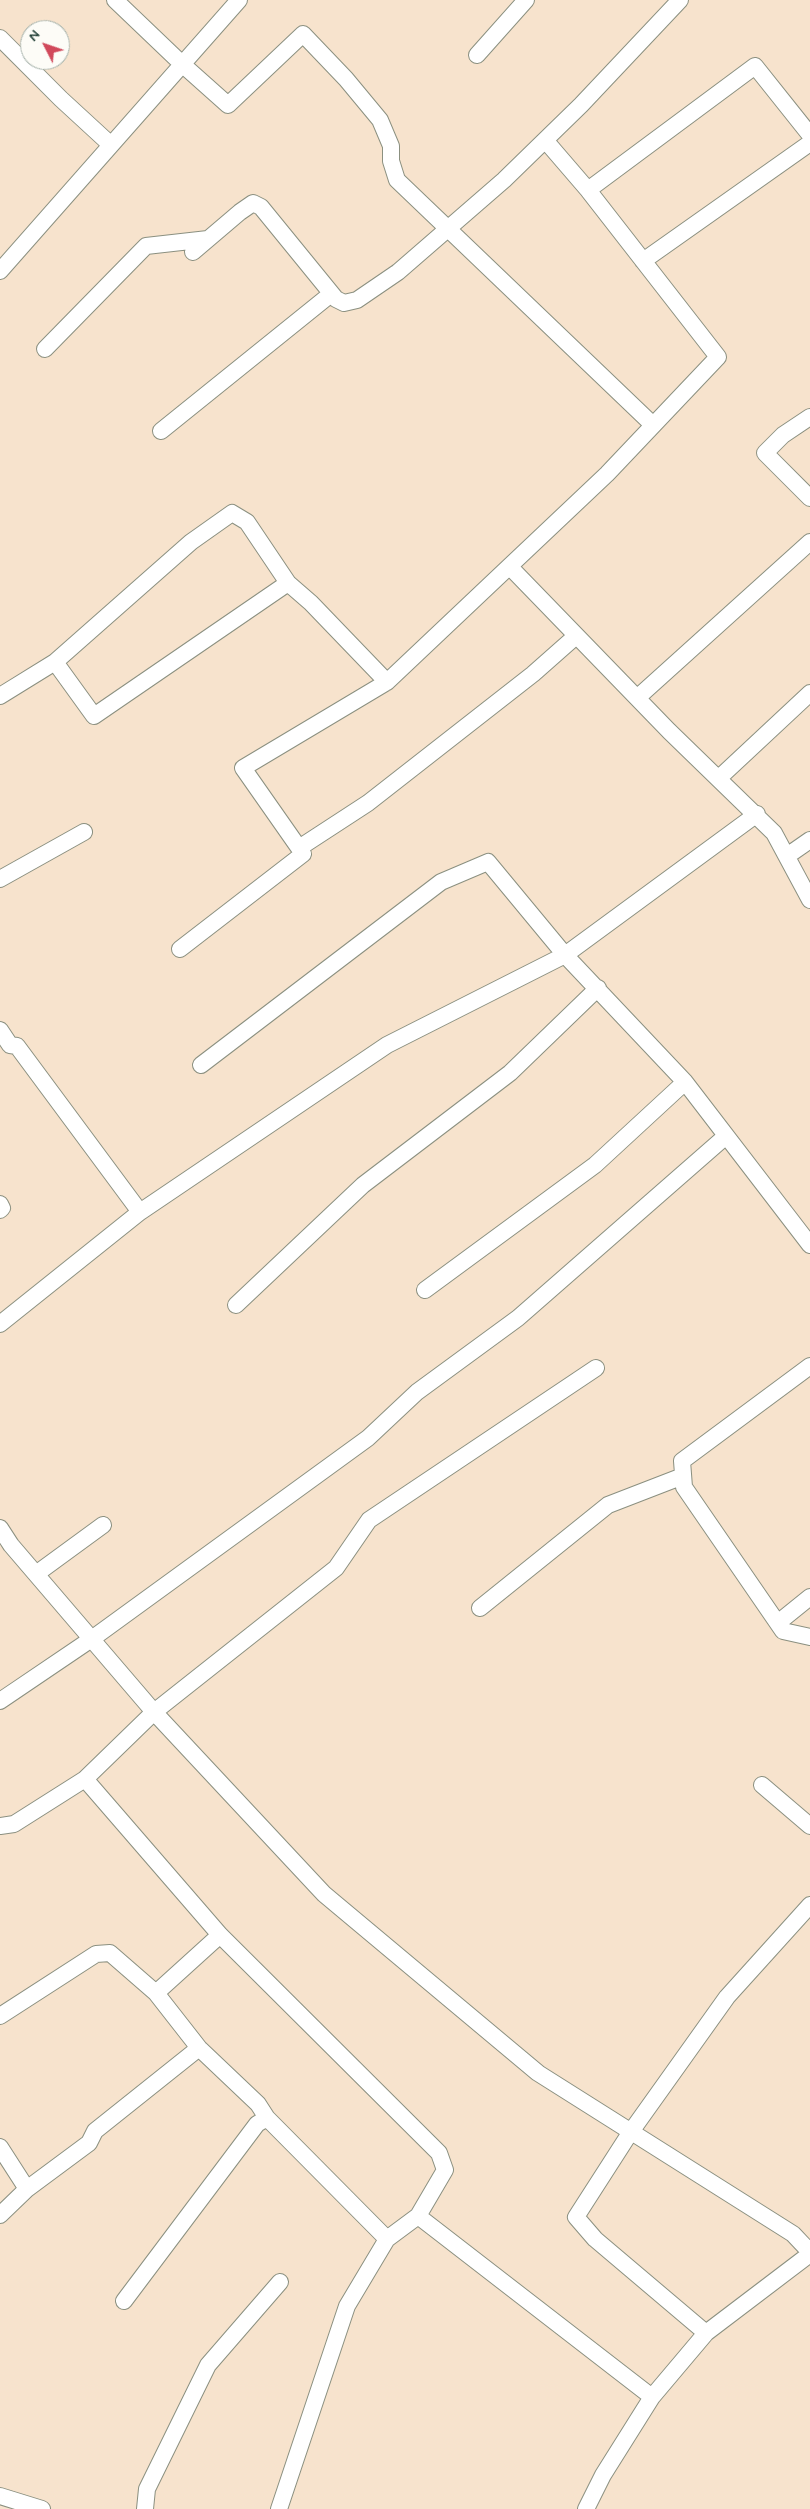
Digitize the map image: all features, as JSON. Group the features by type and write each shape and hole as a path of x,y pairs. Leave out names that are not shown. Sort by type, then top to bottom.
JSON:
{"street":[{"path":"115,0 182,64 228,104 303,34 346,79 380,120 391,146 391,161 397,180 653,425"},
{"path":"0,271 239,0"},
{"path":"477,55 526,0"},
{"path":"193,252 240,212 254,203 261,206 331,294 344,303 357,300 398,272 504,180 680,0"},
{"path":"0,38 61,99 111,144"},
{"path":"588,190 756,66 810,135"},
{"path":"180,949 303,854 243,768 387,682 607,474 718,356 588,190 545,140"},
{"path":"643,261 810,143"},
{"path":"45,349 146,246 208,239"},
{"path":"161,431 331,294"},
{"path":"810,417 783,436 764,453 810,498"},
{"path":"0,696 55,662 191,542 232,513 247,522 288,583 312,603 387,682"},
{"path":"637,698 810,542"},
{"path":"510,567 637,698 757,814 774,833 810,900"},
{"path":"55,662 94,716 288,583"},
{"path":"299,848 375,798 533,674 576,636"},
{"path":"719,778 810,694"},
{"path":"0,1324 140,1212 387,1045 565,955 757,814"},
{"path":"0,879 84,832"},
{"path":"787,856 810,840"},
{"path":"201,1065 442,882 488,862 565,955 685,1082 810,1245"},
{"path":"236,1305 362,1185 510,1073 598,988"},
{"path":"0,1030 5,1048 17,1046 140,1212"},
{"path":"425,1290 595,1165 685,1082"},
{"path":"0,1701 92,1638 368,1438 417,1392 518,1318 726,1136"},
{"path":"0,1204 2,1208 0,1210"},
{"path":"810,1366 682,1461 684,1487 783,1630 810,1637"},
{"path":"0,1826 14,1824 85,1779 154,1712 336,1568 369,1520 596,1368"},
{"path":"480,1608 608,1505 683,1476"},
{"path":"36,1574 103,1525"},
{"path":"0,1528 6,1550 36,1574 154,1712 324,1894 538,2073 630,2133 793,2234 810,2253 706,2333 652,2397 603,2474 586,2509"},
{"path":"779,1622 810,1597"},
{"path":"85,1779 220,1935 440,2153 445,2170 418,2216 387,2239 347,2306 279,2509"},
{"path":"762,1784 810,1826"},
{"path":"706,2333 595,2239 576,2217 630,2133 727,1997 809,1909"},
{"path":"156,1993 220,1935"},
{"path":"0,2016 96,1954 110,1953 156,1993 199,2048 258,2104 267,2118 387,2239"},
{"path":"0,2215 27,2189 89,2143 96,2131 199,2048"},
{"path":"124,2301 257,2124 267,2118"},
{"path":"0,2147 27,2189"},
{"path":"418,2216 652,2397"},
{"path":"145,2509 147,2489 208,2365 280,2282"},
{"path":"0,2496 42,2509"}]}
